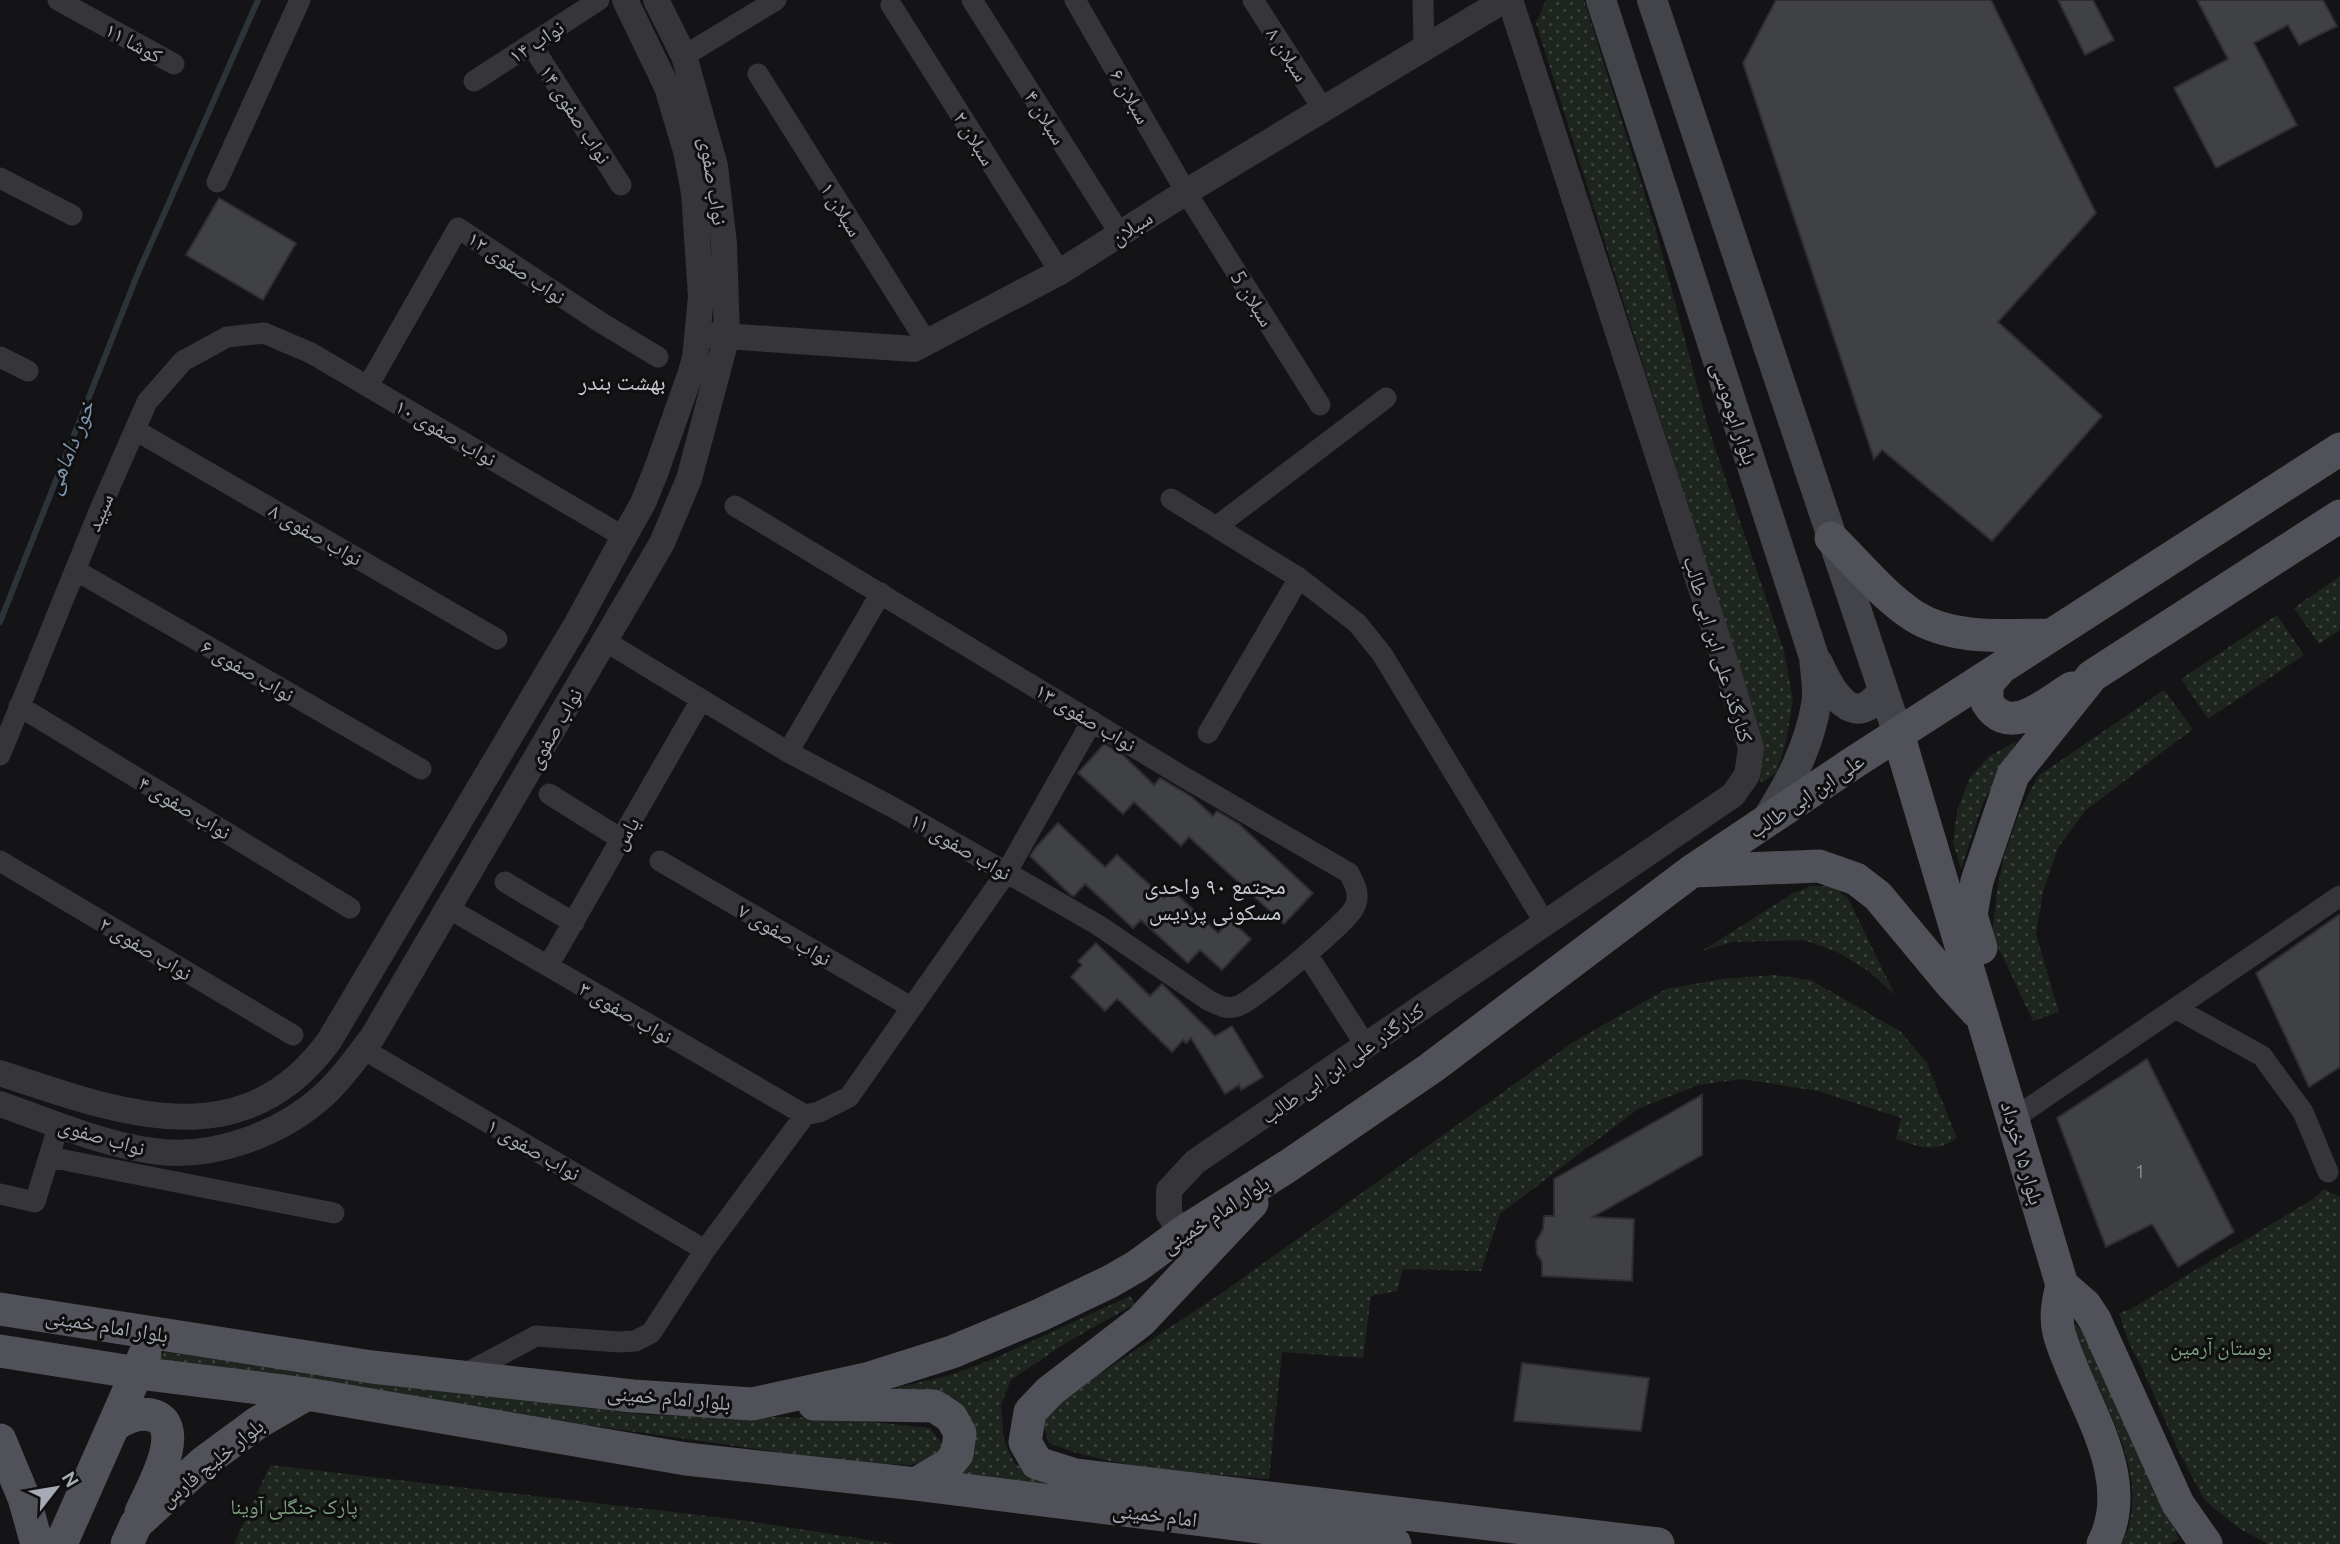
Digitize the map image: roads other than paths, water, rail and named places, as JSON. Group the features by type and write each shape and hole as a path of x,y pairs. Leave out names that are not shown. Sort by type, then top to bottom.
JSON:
{"main road":[{"name":"بلوار ابوموسی","path":"1601,0 1814,657 1817,704 1805,745 1789,785 1765,823"},
{"path":"1652,0 1898,734"},
{"name":"علی ابن ابی طالب","path":"1288,1166 1431,1068 1692,872 1898,734 2340,449"},
{"path":"1998,670 1987,684 1987,702 1992,710 2008,719 2025,716 2092,676 2340,516"},
{"path":"1831,538 1890,596 1914,615 1936,626 1976,634 2051,635"},
{"path":"1814,657 1830,689 1842,703 1859,709 1874,703 1883,690"},
{"path":"1984,1019 1990,984 1971,915 1977,881 2013,775 2092,676"},
{"name":"بلوار ۱۵ خرداد","path":"1898,734 2062,1285"},
{"path":"1692,872 1819,866 1856,879 1878,896 1951,984 1984,1019"},
{"path":"1288,1166 1141,1321 1050,1391 1030,1412 1025,1442 1037,1463 1075,1475 1658,1544"},
{"name":"بلوار امام خمینی","path":"0,1309 372,1367 633,1396 752,1404 870,1378 952,1352 1111,1282 1288,1166"},
{"path":"2104,1544 2111,1525 2113,1482 2097,1425 2059,1332 2057,1310 2062,1285 2085,1305 2095,1320 2178,1504 2206,1544"},
{"path":"61,1544 154,1332"},
{"name":"بلوار امام خمینی","path":"0,1351 138,1373 307,1394 686,1459 916,1483"},
{"name":"بلوار خلیج فارس","path":"131,1534 204,1462 257,1423 307,1394"},
{"path":"752,1404 934,1406 951,1418 960,1433 957,1454 948,1465 916,1483"},
{"path":"115,1424 135,1414 150,1415 163,1422 169,1437 158,1474 131,1534"},
{"path":"0,1440 24,1497 35,1528 37,1544"},
{"name":"امام خمینی","path":"916,1483 1317,1540 1395,1544"}],"street":[{"path":"217,182 300,0"},
{"name":"نواب ۱۴","path":"474,81 598,0"},
{"name":"نواب صفوی","path":"0,1073 101,1106 156,1116 217,1114 248,1106 303,1072 319,1054 576,625 643,503 672,431 695,358 701,298 696,210 686,150 667,88 625,0"},
{"name":"نواب صفوی","path":"0,1104 156,1152 212,1149 272,1130 299,1114 325,1094 373,1036 662,543 689,479 727,336 724,244 715,166 684,56 656,0"},
{"path":"684,56 776,0"},
{"name":"سبلان ۴","path":"972,0 1120,234"},
{"name":"سبلان ۶","path":"1075,0 1186,192"},
{"name":"سبلان ۸","path":"1252,0 1323,109"},
{"path":"1423,0 1424,48"},
{"name":"سبلان","path":"698,334 914,349 1060,272 1186,192 1504,0"},
{"name":"کنارگذر علی ابن ابی طالب","path":"1182,1233 1170,1214 1169,1190 1195,1163 1733,795 1746,775 1751,748 1510,0"},
{"name":"کوشا ۱۱","path":"63,2 174,64"},
{"name":"سبلان ۲","path":"891,5 1060,272"},
{"name":"نواب صفوی ۱۴","path":"531,44 621,185"},
{"name":"سبلان ۱","path":"758,74 927,343"},
{"path":"0,178 72,215"},
{"name":"سبلان 5","path":"1186,192 1320,405"},
{"name":"نواب صفوی ۱۲","path":"368,386 458,228 658,357"},
{"name":"نواب صفوی ۱۰","path":"264,333 311,353 624,537"},
{"name":"سپید","path":"0,755 147,402 183,361 227,337 264,333"},
{"path":"0,357 28,371"},
{"path":"1216,527 1387,398"},
{"name":"نواب صفوی ۸","path":"135,430 497,639"},
{"path":"1171,499 1298,578 1357,623 1381,654 1545,923"},
{"name":"نواب صفوی ۱۳","path":"736,506 1349,873 1358,889 1355,908 1307,954"},
{"name":"نواب صفوی ۶","path":"75,570 421,769"},
{"path":"1208,733 1298,578"},
{"path":"788,752 881,593"},
{"path":"576,625 605,641"},
{"name":"نواب صفوی ۱۱","path":"605,641 788,752 896,809 1098,925 1208,1000 1225,1008 1240,1006 1307,954"},
{"name":"یاس","path":"548,967 701,699"},
{"name":"نواب صفوی ۴","path":"19,706 350,908"},
{"path":"461,1376 536,1336 635,1341 652,1332 705,1250 804,1115 819,1112 849,1097 1006,873 1092,721"},
{"path":"549,794 621,839"},
{"name":"نواب صفوی ۲","path":"0,861 293,1035"},
{"name":"نواب صفوی ۷","path":"660,861 911,1007"},
{"path":"505,882 574,923"},
{"path":"416,891 448,908"},
{"path":"2013,1119 2340,896"},
{"name":"نواب صفوی ۳","path":"448,908 804,1115"},
{"path":"1307,954 1366,1046"},
{"path":"2178,1009 2262,1056 2303,1112 2328,1172"},
{"name":"نواب صفوی ۱","path":"363,1049 705,1250"},
{"path":"0,1194 35,1202 59,1124"},
{"path":"49,1157 334,1213"}],"waterway":[{"name":"خور داماهی","path":"0,622 138,273 258,0"}],"district":[{"name":"بهشت بندر","path":"622,381"},
{"name":"مجتمع ٩٠ واحدی مسکونی پردیس","path":"1215,898"}],"park label":[{"name":"بوستان آرمین","path":"2221,1347"},
{"name":"پارک جنگلی آوینا","path":"294,1506"}]}
